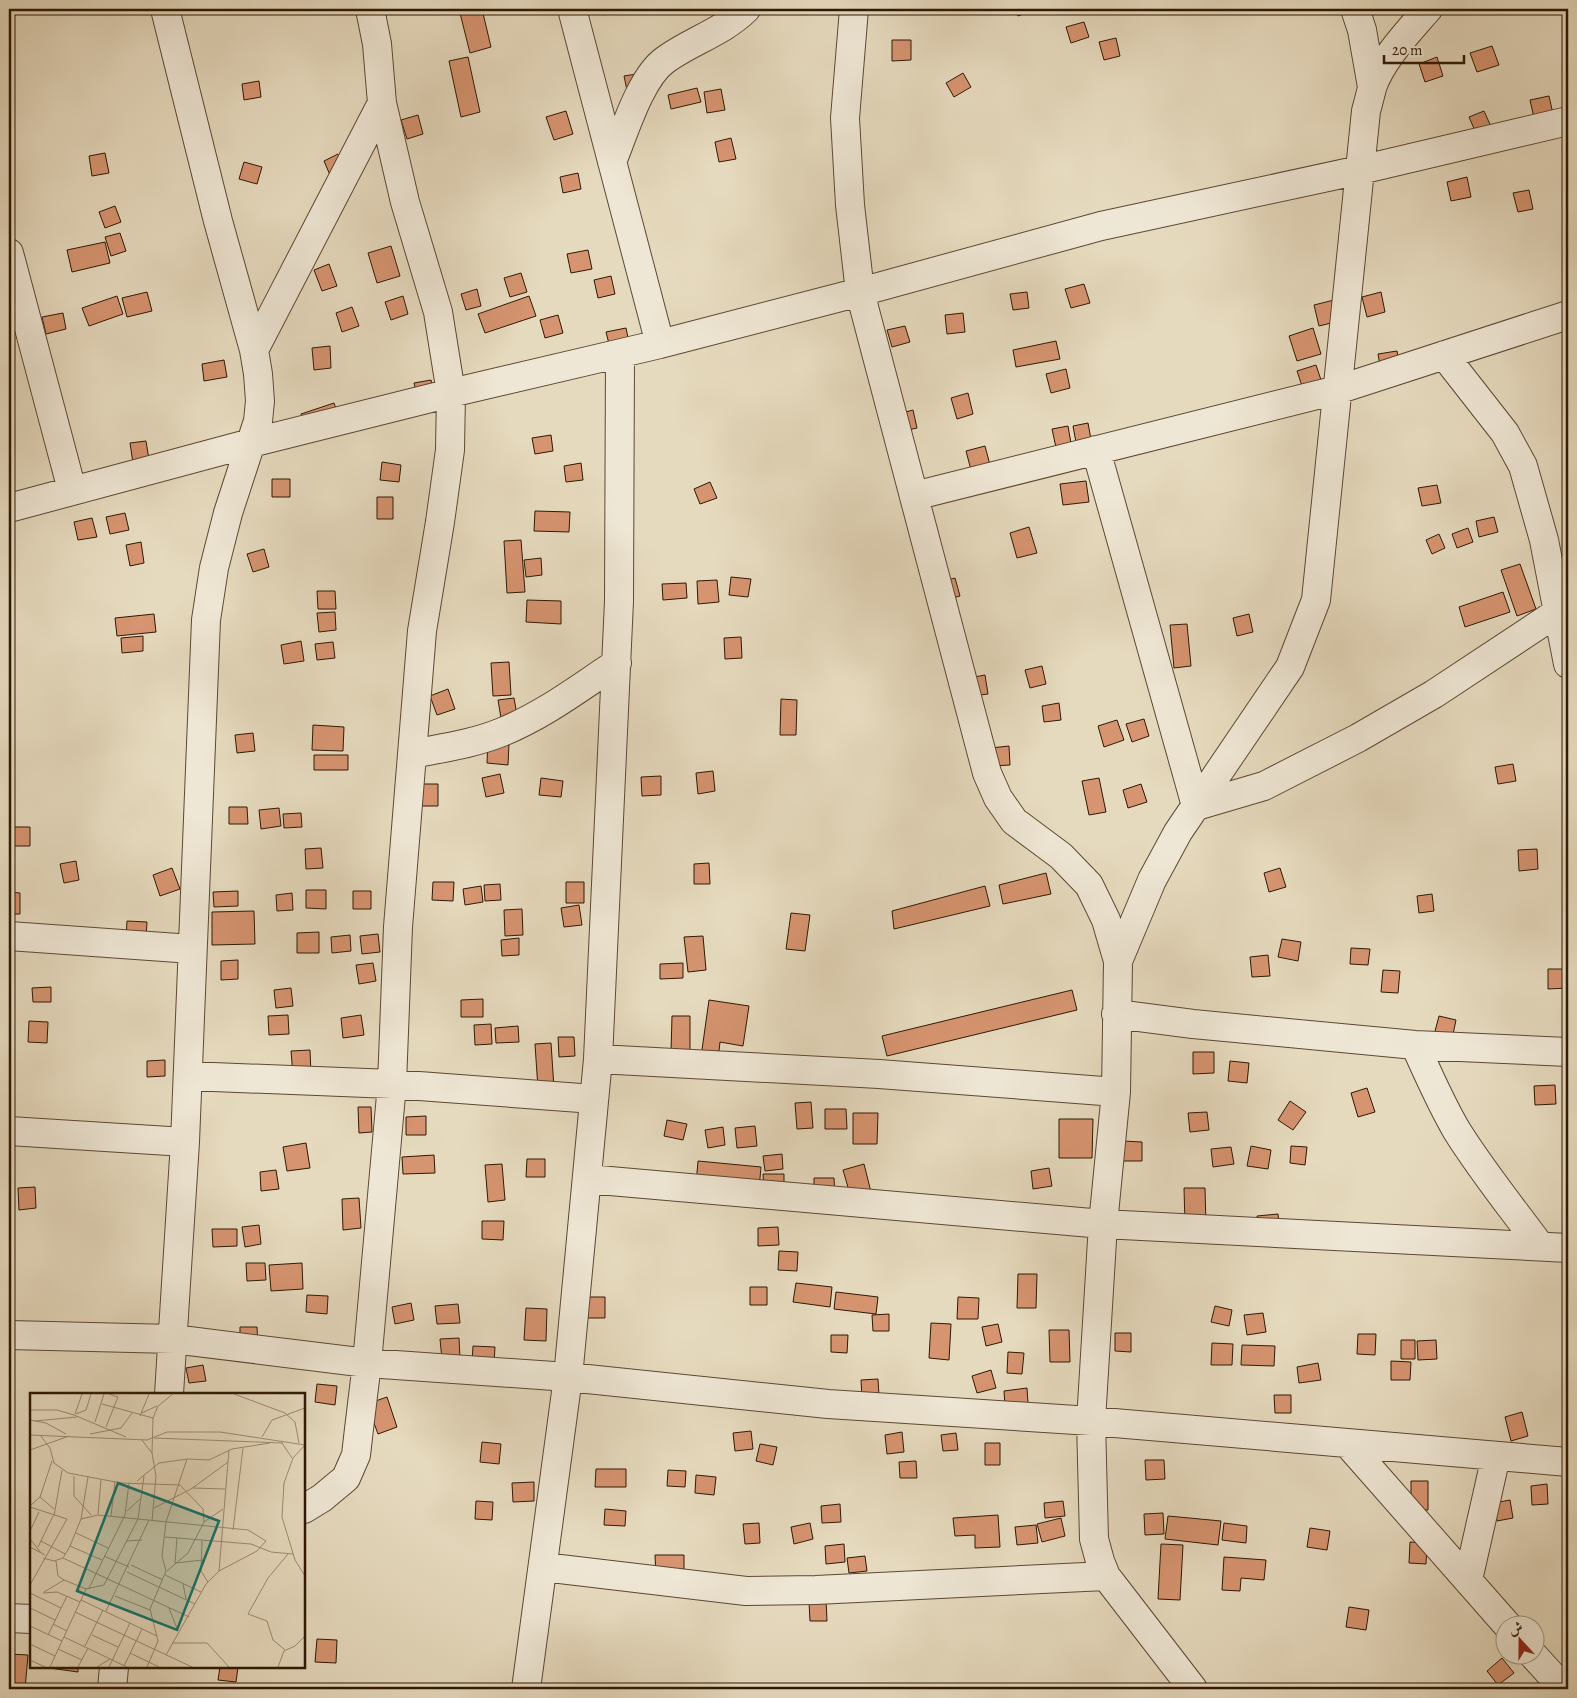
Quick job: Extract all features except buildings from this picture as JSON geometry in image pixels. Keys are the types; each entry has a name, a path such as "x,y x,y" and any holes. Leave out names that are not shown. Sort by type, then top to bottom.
{"street":[{"path":"165,9 218,221 254,350 260,401 258,421 228,513 214,568 206,620 185,1142 169,1393"},
{"path":"305,1508 322,1498 346,1478 356,1454 367,1363 392,1084 398,927 422,631 450,450 452,393 438,312 405,202 382,103 377,44 370,9"},
{"path":"572,9 660,344"},
{"path":"612,162 648,79 664,61 729,23 746,9"},
{"path":"854,9 845,118 850,205 860,292 987,773 998,798 1014,821 1061,856 1089,885 1106,920 1118,960 1116,1092 1103,1224 1091,1421 1094,1539 1106,1576 1193,1689"},
{"path":"1355,9 1362,30 1372,87"},
{"path":"1118,960 1152,880 1178,832 1290,667 1316,600 1366,111 1372,87 1384,64 1428,9"},
{"path":"254,350 382,103"},
{"path":"9,508 251,443 660,344 1101,226 1360,170 1568,121"},
{"path":"9,253 72,490"},
{"path":"914,496 1337,390 1568,315"},
{"path":"526,1689 568,1377 598,1059 619,600 620,354"},
{"path":"1444,355 1505,433 1523,466 1544,540 1568,664"},
{"path":"1096,450 1196,806"},
{"path":"1196,806 1264,786 1358,738 1434,694 1558,612"},
{"path":"412,754 474,741 502,732 548,710 616,663"},
{"path":"9,936 192,949"},
{"path":"1116,1014 1202,1025 1415,1045 1568,1052"},
{"path":"1415,1045 1456,1129 1472,1154 1540,1246"},
{"path":"598,1059 879,1074 1116,1092"},
{"path":"188,1076 392,1084 594,1100"},
{"path":"9,1131 185,1142"},
{"path":"587,1179 1103,1224 1568,1248"},
{"path":"9,1335 174,1339 367,1363 568,1377 828,1404 1091,1421 1568,1462"},
{"path":"1348,1444 1499,1616"},
{"path":"1468,1580 1496,1456"},
{"path":"543,1567 746,1590 825,1590 1106,1576"},
{"path":"9,1618 30,1618"},
{"path":"1543,1666 1564,1689"},
{"path":"112,1689 114,1668"}]}
